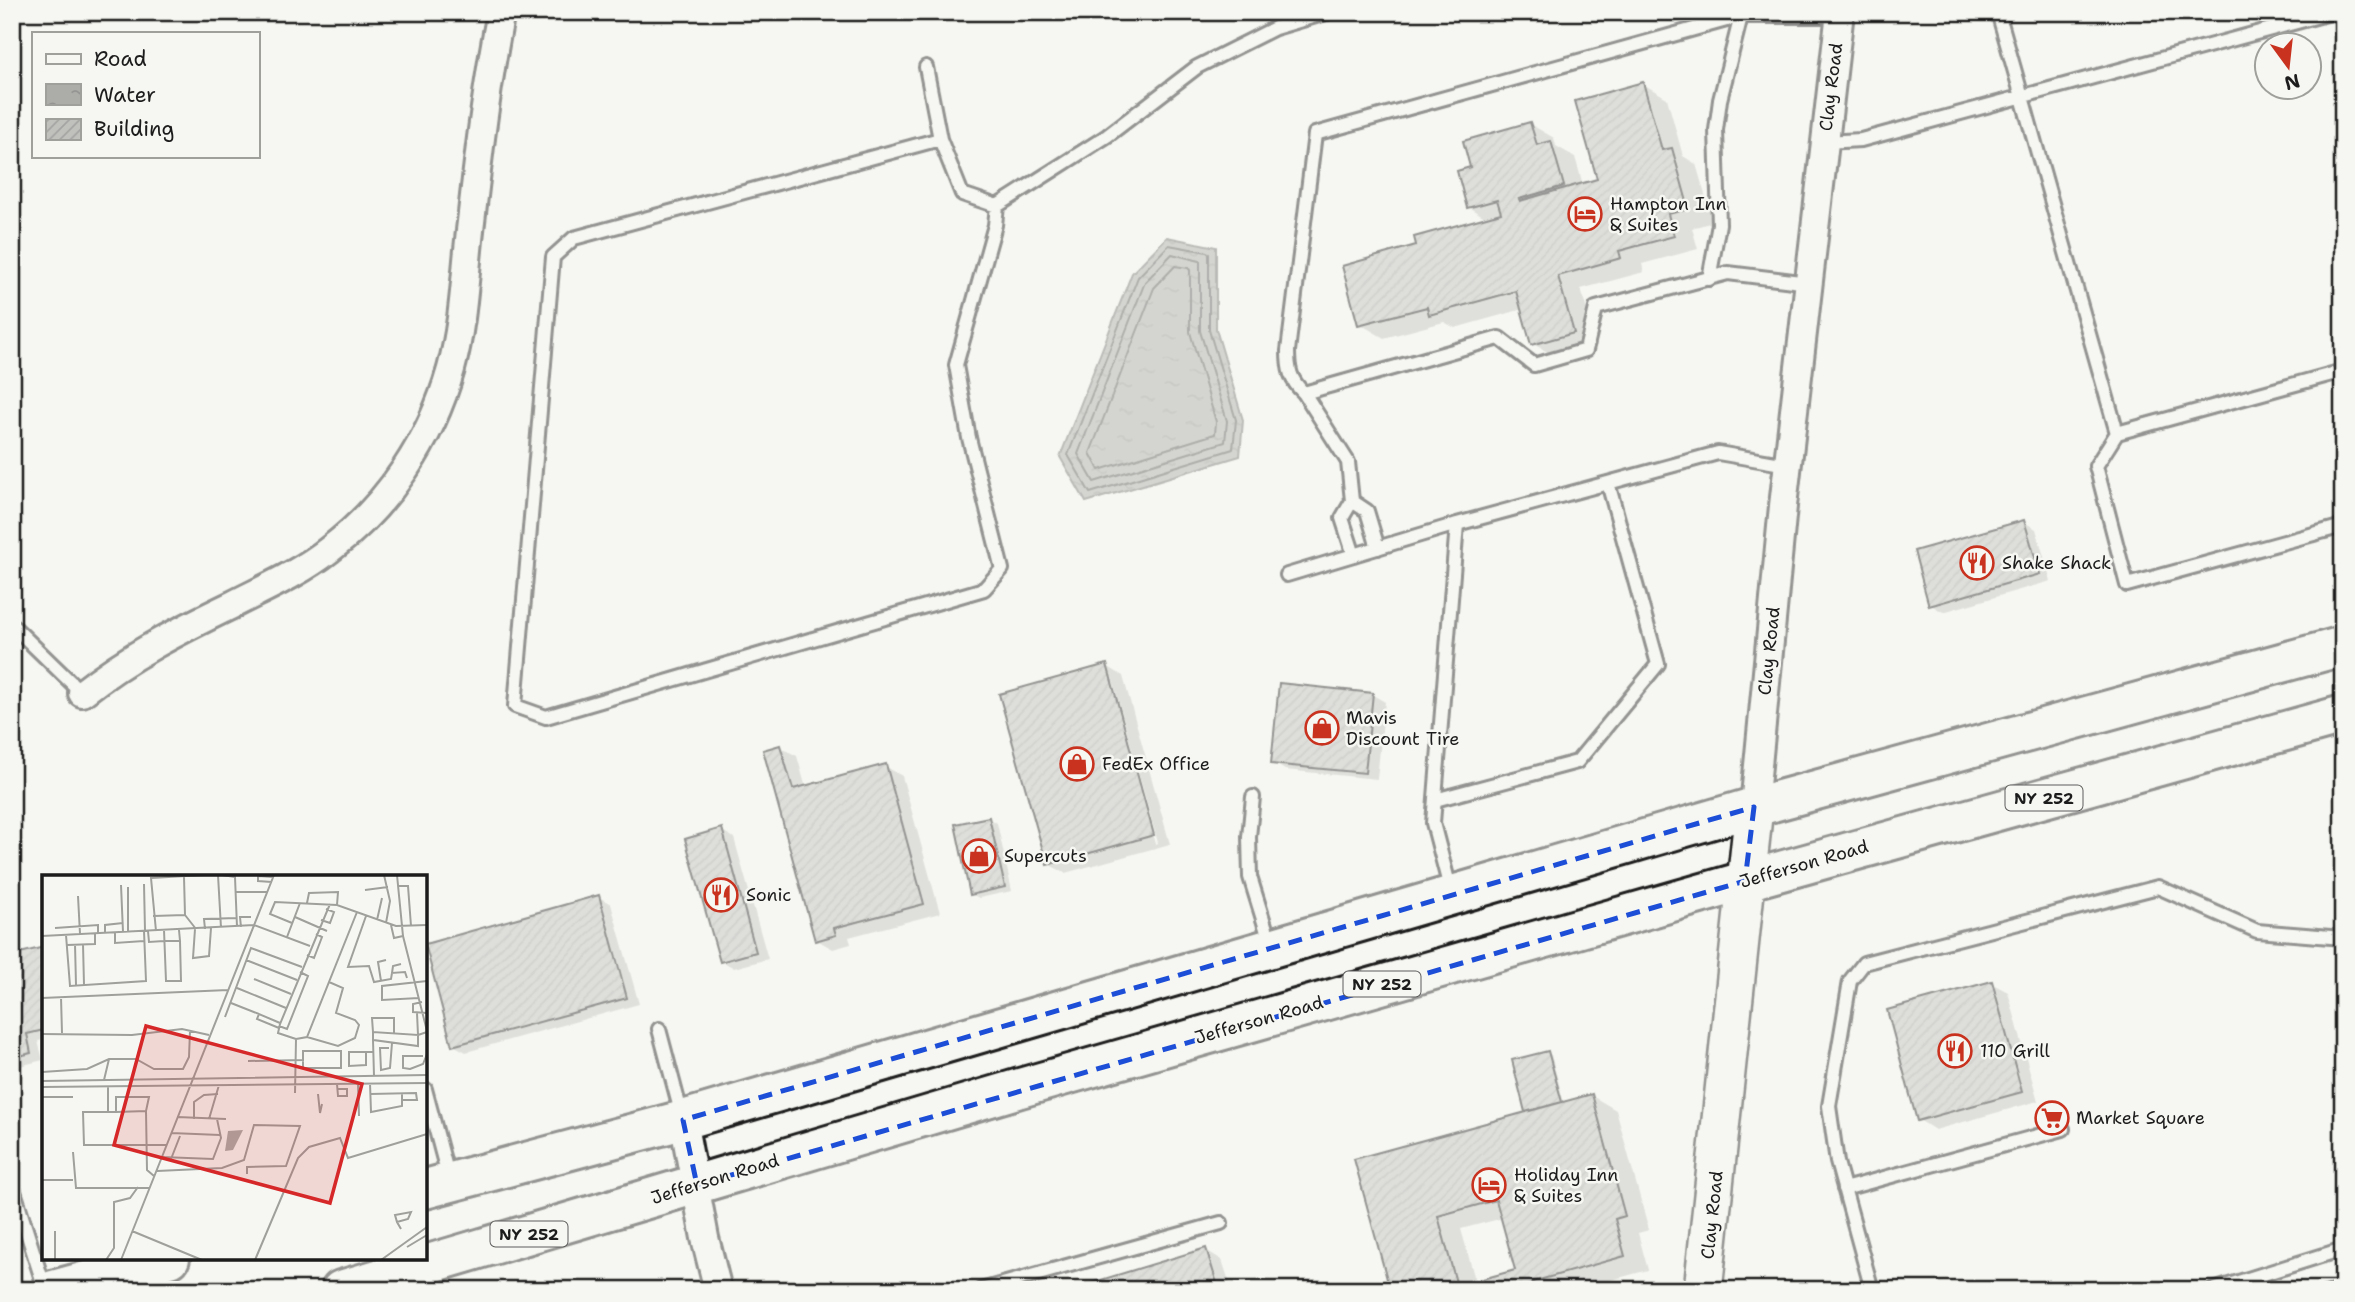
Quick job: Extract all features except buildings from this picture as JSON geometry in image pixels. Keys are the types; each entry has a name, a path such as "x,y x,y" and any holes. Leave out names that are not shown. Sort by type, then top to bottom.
{"main road":[{"path":"438,1186 683,1120 1754,807 2343,646"},
{"name":"Jefferson Road","path":"341,1290 1020,1088 1745,881 2343,715"},
{"path":"53,1290 163,1260"}],"street":[{"path":"82,693 116,666 160,640 281,580 328,551 370,515 404,472 432,423 452,368 460,323 481,135 501,12"},
{"name":"Clay Road","path":"1703,1290 1788,465 1839,14"},
{"path":"683,1120 705,1238 718,1290"}],"lane":[{"path":"997,206 1107,136 1196,67 1275,28 1329,12"},
{"path":"1998,12 2117,433"},
{"path":"1825,142 1861,140 2334,12"},
{"path":"1354,555 1342,518 1352,501 1348,462 1288,371 1288,351 1315,134 1741,16 1839,14"},
{"path":"1709,279 1719,224 1716,130 1720,100 1741,16"},
{"path":"926,68 940,139 962,194 997,206"},
{"path":"940,139 574,238 553,257 515,706 546,717 984,590 1002,569 969,438 956,365 995,225 997,206"},
{"path":"1304,393 1499,338 1534,365 1586,350 1596,308 1728,273 1809,283"},
{"path":"2343,371 2117,433 2096,466 2127,585 2343,526"},
{"path":"1287,575 1457,524 1718,453 1788,465"},
{"path":"1435,800 1577,762 1658,664 1608,483"},
{"path":"1352,501 1367,511 1378,548"},
{"path":"1452,896 1433,823 1457,524"},
{"path":"12,625 82,693"},
{"path":"1253,797 1249,837 1250,877 1272,948"},
{"path":"1871,1290 1837,1162 1829,1106 1850,981 1864,963 2158,887 2257,932 2343,938"},
{"path":"659,1029 683,1120"},
{"path":"427,1104 438,1186"},
{"path":"1844,1189 2063,1129"},
{"path":"12,1185 45,1290"},
{"path":"981,1290 1221,1223"},
{"path":"2213,1290 2343,1249"}],"highlighted area":[{"path":"1754,807 1745,881 697,1185 683,1120"}],"water":[{"path":"1167,237 1216,247 1216,329 1243,420 1240,456 1086,502 1060,457 1132,273"}],"place":[{"name":"Hampton Inn & Suites","path":"1585,214"},
{"name":"Shake Shack","path":"1977,563"},
{"name":"Mavis Discount Tire","path":"1322,728"},
{"name":"FedEx Office","path":"1077,764"},
{"name":"Supercuts","path":"979,856"},
{"name":"Sonic","path":"721,895"},
{"name":"110 Grill","path":"1955,1051"},
{"name":"Market Square","path":"2052,1118"},
{"name":"Holiday Inn & Suites","path":"1489,1185"}]}
